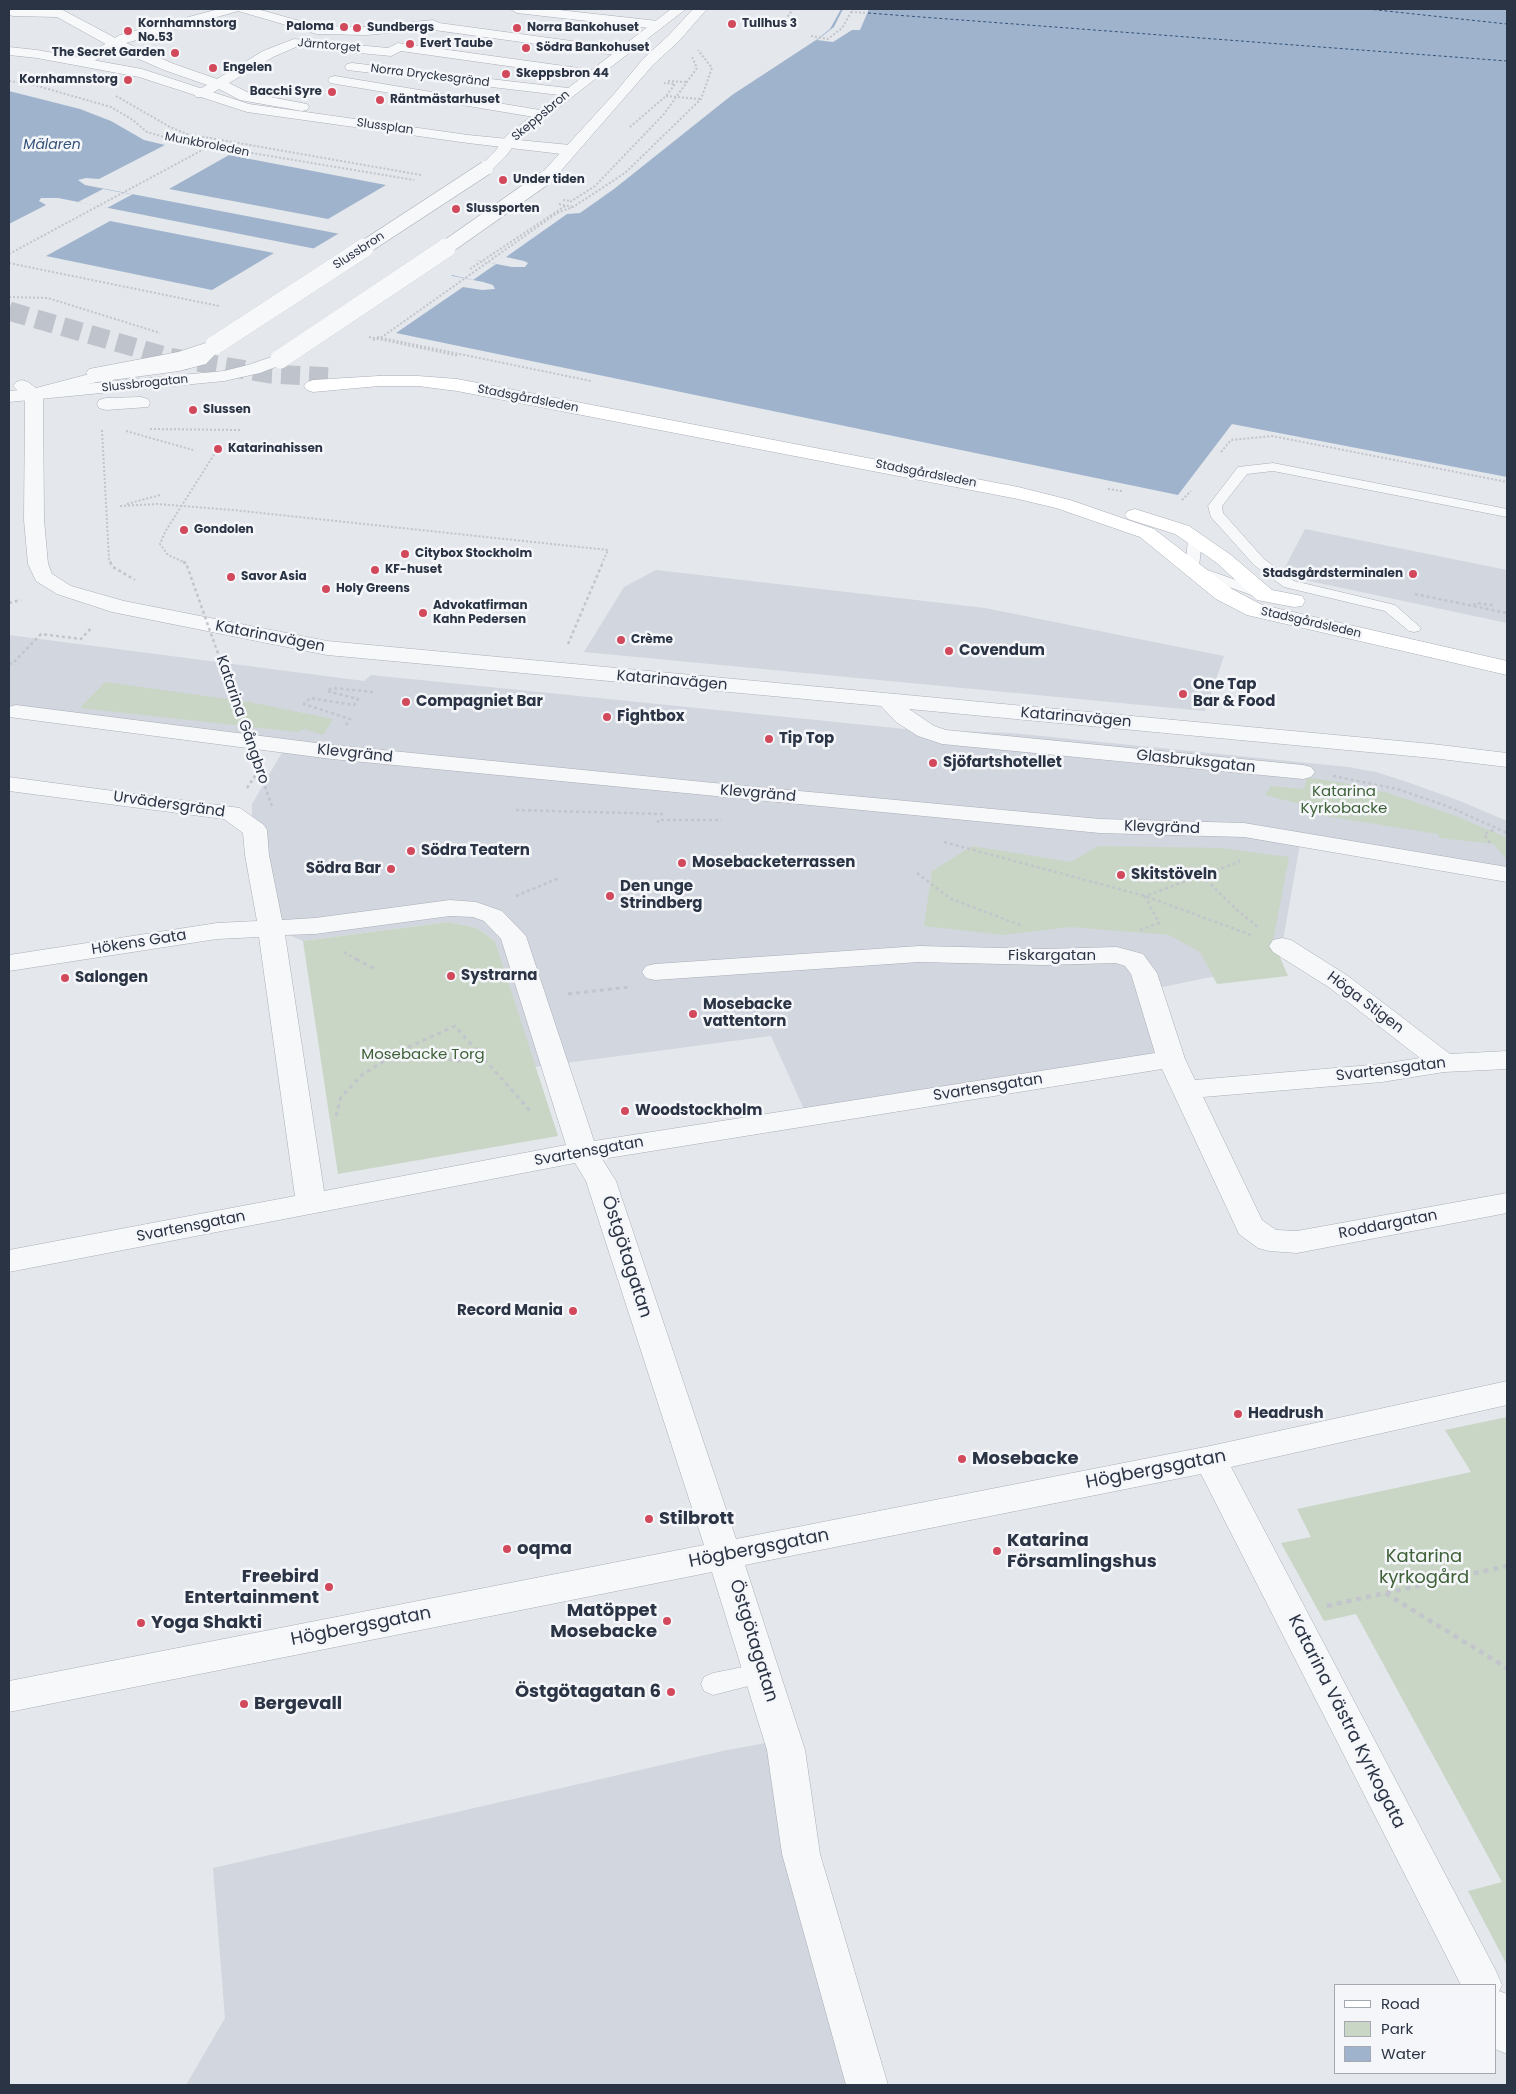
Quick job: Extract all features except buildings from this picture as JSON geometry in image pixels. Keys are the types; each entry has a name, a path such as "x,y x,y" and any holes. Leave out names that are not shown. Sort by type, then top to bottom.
{"main road":[{"name":"Stadsgårdsleden","path":"333,377 389,372 422,372 465,379 684,424 1049,492 1122,511 1182,530 1224,559 1265,595 1507,648"},
{"name":"Stadsgårdsleden","path":"313,386 389,381 418,381 457,385 1018,493 1063,504 1147,533 1224,594 1255,610 1507,668"}],"street":[{"path":"82,62 125,38 233,9"},
{"path":"243,9 317,30 367,31 434,25 623,52"},
{"path":"517,9 658,25"},
{"name":"Skeppsbron","path":"504,148 540,114 679,9"},
{"path":"566,156 648,62 674,38 700,9"},
{"path":"14,11 55,11 116,44 131,48 168,67 219,84"},
{"name":"Järntorget","path":"317,30 290,42 294,44 391,52 400,48 448,14"},
{"path":"9,51 142,73 201,94 219,84 233,73 268,54 294,44"},
{"path":"400,48 592,74"},
{"path":"297,110 373,50"},
{"name":"Slussplan","path":"9,60 78,67 127,76 240,111 463,145 566,156"},
{"name":"Norra Dryckesgränd","path":"352,67 568,92"},
{"path":"335,80 540,114"},
{"name":"Slussplan","path":"219,84 245,97 297,110 468,139 504,148"},
{"name":"Slussplan","path":"201,94 247,108 297,110"},
{"name":"Slussbron","path":"18,391 62,385 97,377 178,366 200,360 210,353 215,345 486,168 504,148"},
{"name":"Slussbrogatan","path":"18,391 224,376 254,369 280,359 455,242 545,178 566,156"},
{"name":"Katarinavägen","path":"18,391 35,423 34,520 38,564 43,577 73,594 142,612 326,648 1432,751 1507,760"},
{"path":"104,403 141,403"},
{"name":"Glasbruksgatan","path":"886,700 904,717 926,731 942,737 1303,772"},
{"name":"Klevgränd","path":"13,711 332,752 1100,826 1244,830 1507,875"},
{"name":"Urvädersgränd","path":"9,784 232,813 255,830 257,855 271,929"},
{"path":"311,1205 271,929 315,926 450,908 476,910 493,916 513,936 583,1152"},
{"name":"Hökens Gata","path":"9,963 217,930 271,929"},
{"name":"Höga Stigen","path":"1282,946 1339,982 1444,1063"},
{"name":"Fiskargatan","path":"655,972 919,954 1118,955 1134,960 1144,972 1171,1059 1250,1228 1269,1240"},
{"name":"Svartensgatan","path":"9,1261 583,1152 1171,1059"},
{"name":"Svartensgatan","path":"1186,1090 1382,1073 1444,1063 1507,1060"},
{"name":"Östgötagatan","path":"583,1152 601,1181 764,1672 786,1750 801,1854 867,2085"},
{"name":"Roddargatan","path":"1269,1240 1297,1242 1507,1203"},
{"name":"Högbergsgatan","path":"9,1697 1210,1459 1507,1393"},
{"name":"Katarina Västra Kyrkogata","path":"1210,1459 1481,1984"},
{"path":"1496,2011 1507,2034"}],"lane":[{"path":"1414,628 1390,608 1289,584 1260,562 1216,514 1215,506 1243,470 1273,467 1507,513"},
{"path":"1195,539 1192,569 1265,595"},
{"path":"713,1684 764,1672"}],"path":[{"path":"792,27 784,22 793,9"},
{"path":"811,36 828,39 842,28 852,10 868,12"},
{"path":"373,340 382,337 557,213 573,207 625,173 700,99 712,68 695,45"},
{"name":"Munkbroleden","path":"9,81 34,85 112,107 133,120 147,132 210,146 414,180"},
{"path":"482,261 595,186 678,97 687,82"},
{"path":"624,132 666,96 675,84 658,83"},
{"path":"666,96 700,99"},
{"path":"121,98 170,127 187,134 422,176"},
{"path":"9,254 219,141"},
{"path":"561,200 570,202"},
{"path":"9,263 222,306"},
{"path":"9,297 48,298 138,326"},
{"path":"102,426 109,559 113,567 141,583"},
{"path":"136,429 126,430 193,450"},
{"path":"145,429 240,430"},
{"name":"Katarina Gångbro","path":"215,453 165,532 160,544 168,555 186,563 273,809"},
{"path":"160,495 120,506 158,504 233,510 608,550 566,647"},
{"path":"195,597 204,599"},
{"path":"9,603 21,600"},
{"path":"1474,606 1475,602 1492,605"},
{"path":"9,663 12,664 41,634 81,639 96,623"},
{"path":"332,752 350,719 304,704 310,698 354,705 358,699 327,692 332,688 373,692"},
{"path":"243,795 261,766"},
{"path":"1303,772 1344,777 1397,789 1447,806 1507,833"},
{"path":"516,810 528,811"},
{"path":"658,823 658,820 722,820 722,816"},
{"path":"1486,837 1484,834 1496,828"},
{"path":"950,843 1145,896 1282,946"},
{"path":"1145,896 1239,862 1240,854"},
{"path":"917,873 951,899 1040,932 1043,956"},
{"path":"1202,876 1237,910 1282,946"},
{"path":"530,892 559,878"},
{"path":"1132,933 1159,923 1145,896"},
{"path":"569,994 626,989"},
{"path":"334,1124 341,1097 363,1074 402,1050 455,1026 534,1115"},
{"path":"402,1050 419,1055 459,1061 484,1057"},
{"path":"1290,1613 1507,1566"},
{"path":"1385,1593 1507,1668"}],"shaded area":[{"path":"1305,529 1507,570 1507,623 1281,575"},
{"path":"656,570 985,608 1224,656 1205,711 584,652 624,587"},
{"path":"9,635 364,681 371,675 905,729 1012,733 1348,767 1376,772 1407,782 1460,801 1507,821 1507,878 1300,844 1279,963 1148,990 1169,1058 807,1116 771,1036 535,1067 495,941 477,928 448,922 303,941 265,925 252,833 252,804 284,749 49,717 9,715"},
{"path":"777,1741 797,1850 864,2085 186,2085 225,2018 213,1868 727,1750"}],"green space":[{"path":"105,682 249,702 333,719 323,735 305,729 297,732 80,708"},
{"name":"Katarina Kyrkobacke","path":"1307,777 1388,793 1456,816 1507,838 1507,860 1494,844 1440,838 1438,834 1312,814 1311,807 1265,795 1271,786 1304,789"},
{"path":"972,846 1071,862 1098,846 1221,848 1289,857 1273,941 1288,976 1217,984 1200,952 1169,935 1070,927 1003,935 924,926 932,871"},
{"name":"Mosebacke Torg","path":"448,922 477,928 495,941 558,1136 338,1174 303,941"},
{"name":"Katarina kyrkogård","path":"1507,1417 1507,1965 1468,1891 1502,1882 1356,1614 1324,1621 1281,1543 1311,1537 1297,1509 1471,1472 1445,1430"}],"water":[{"name":"Mälaren","path":"841,9 1507,9 1507,477 1232,424 1178,495 396,333 463,287 482,290 495,289 493,285 483,282 58,198 41,198 39,201 46,205 9,224 9,91 80,109 111,121 144,140 165,145 99,179 86,178 78,180 85,185 512,267 525,267 528,263 506,257 567,214 580,213 614,189 732,95 816,40 830,29"},
{"path":"229,155 386,185 328,219 169,189"},
{"path":"110,221 274,253 212,290 46,256"}],"pier":[{"path":"843,9 869,9 860,30 852,30 833,42 817,40 834,27"},
{"path":"103,189 133,194 107,208 78,202"},
{"path":"341,232 477,258 475,260 496,264 473,280 311,250"}],"ferry route":[{"path":"1368,9 1507,24"},
{"path":"868,13 1507,61"}],"tunnel":[{"path":"9,311 168,357 270,374 333,377"}],"place":[{"name":"Tullhus 3","path":"732,24"},
{"name":"Paloma","path":"344,27"},
{"name":"Sundbergs","path":"357,28"},
{"name":"Norra Bankohuset","path":"517,28"},
{"name":"Kornhamnstorg No.53","path":"128,31"},
{"name":"Evert Taube","path":"410,44"},
{"name":"Södra Bankohuset","path":"526,48"},
{"name":"The Secret Garden","path":"175,53"},
{"name":"Engelen","path":"213,68"},
{"name":"Skeppsbron 44","path":"506,74"},
{"name":"Kornhamnstorg","path":"128,80"},
{"name":"Bacchi Syre","path":"332,92"},
{"name":"Räntmästarhuset","path":"380,100"},
{"name":"Under tiden","path":"503,180"},
{"name":"Slussporten","path":"456,209"},
{"name":"Slussen","path":"193,410"},
{"name":"Katarinahissen","path":"218,449"},
{"name":"Gondolen","path":"184,530"},
{"name":"Citybox Stockholm","path":"405,554"},
{"name":"KF-huset","path":"375,570"},
{"name":"Stadsgårdsterminalen","path":"1413,574"},
{"name":"Savor Asia","path":"231,577"},
{"name":"Holy Greens","path":"326,589"},
{"name":"Advokatfirman Kahn Pedersen","path":"423,613"},
{"name":"Crème","path":"621,640"},
{"name":"Covendum","path":"949,651"},
{"name":"One Tap Bar & Food","path":"1183,694"},
{"name":"Compagniet Bar","path":"406,702"},
{"name":"Fightbox","path":"607,717"},
{"name":"Tip Top","path":"769,739"},
{"name":"Sjöfartshotellet","path":"933,763"},
{"name":"Södra Teatern","path":"411,851"},
{"name":"Mosebacketerrassen","path":"682,863"},
{"name":"Södra Bar","path":"391,869"},
{"name":"Skitstöveln","path":"1121,875"},
{"name":"Den unge Strindberg","path":"610,896"},
{"name":"Systrarna","path":"451,976"},
{"name":"Salongen","path":"65,978"},
{"name":"Mosebacke vattentorn","path":"693,1014"},
{"name":"Woodstockholm","path":"625,1111"},
{"name":"Record Mania","path":"573,1311"},
{"name":"Headrush","path":"1238,1414"},
{"name":"Mosebacke","path":"962,1459"},
{"name":"Stilbrott","path":"649,1519"},
{"name":"oqma","path":"507,1549"},
{"name":"Katarina Församlingshus","path":"997,1551"},
{"name":"Freebird Entertainment","path":"329,1587"},
{"name":"Matöppet Mosebacke","path":"667,1621"},
{"name":"Yoga Shakti","path":"141,1623"},
{"name":"Östgötagatan 6","path":"671,1692"},
{"name":"Bergevall","path":"244,1704"}]}
